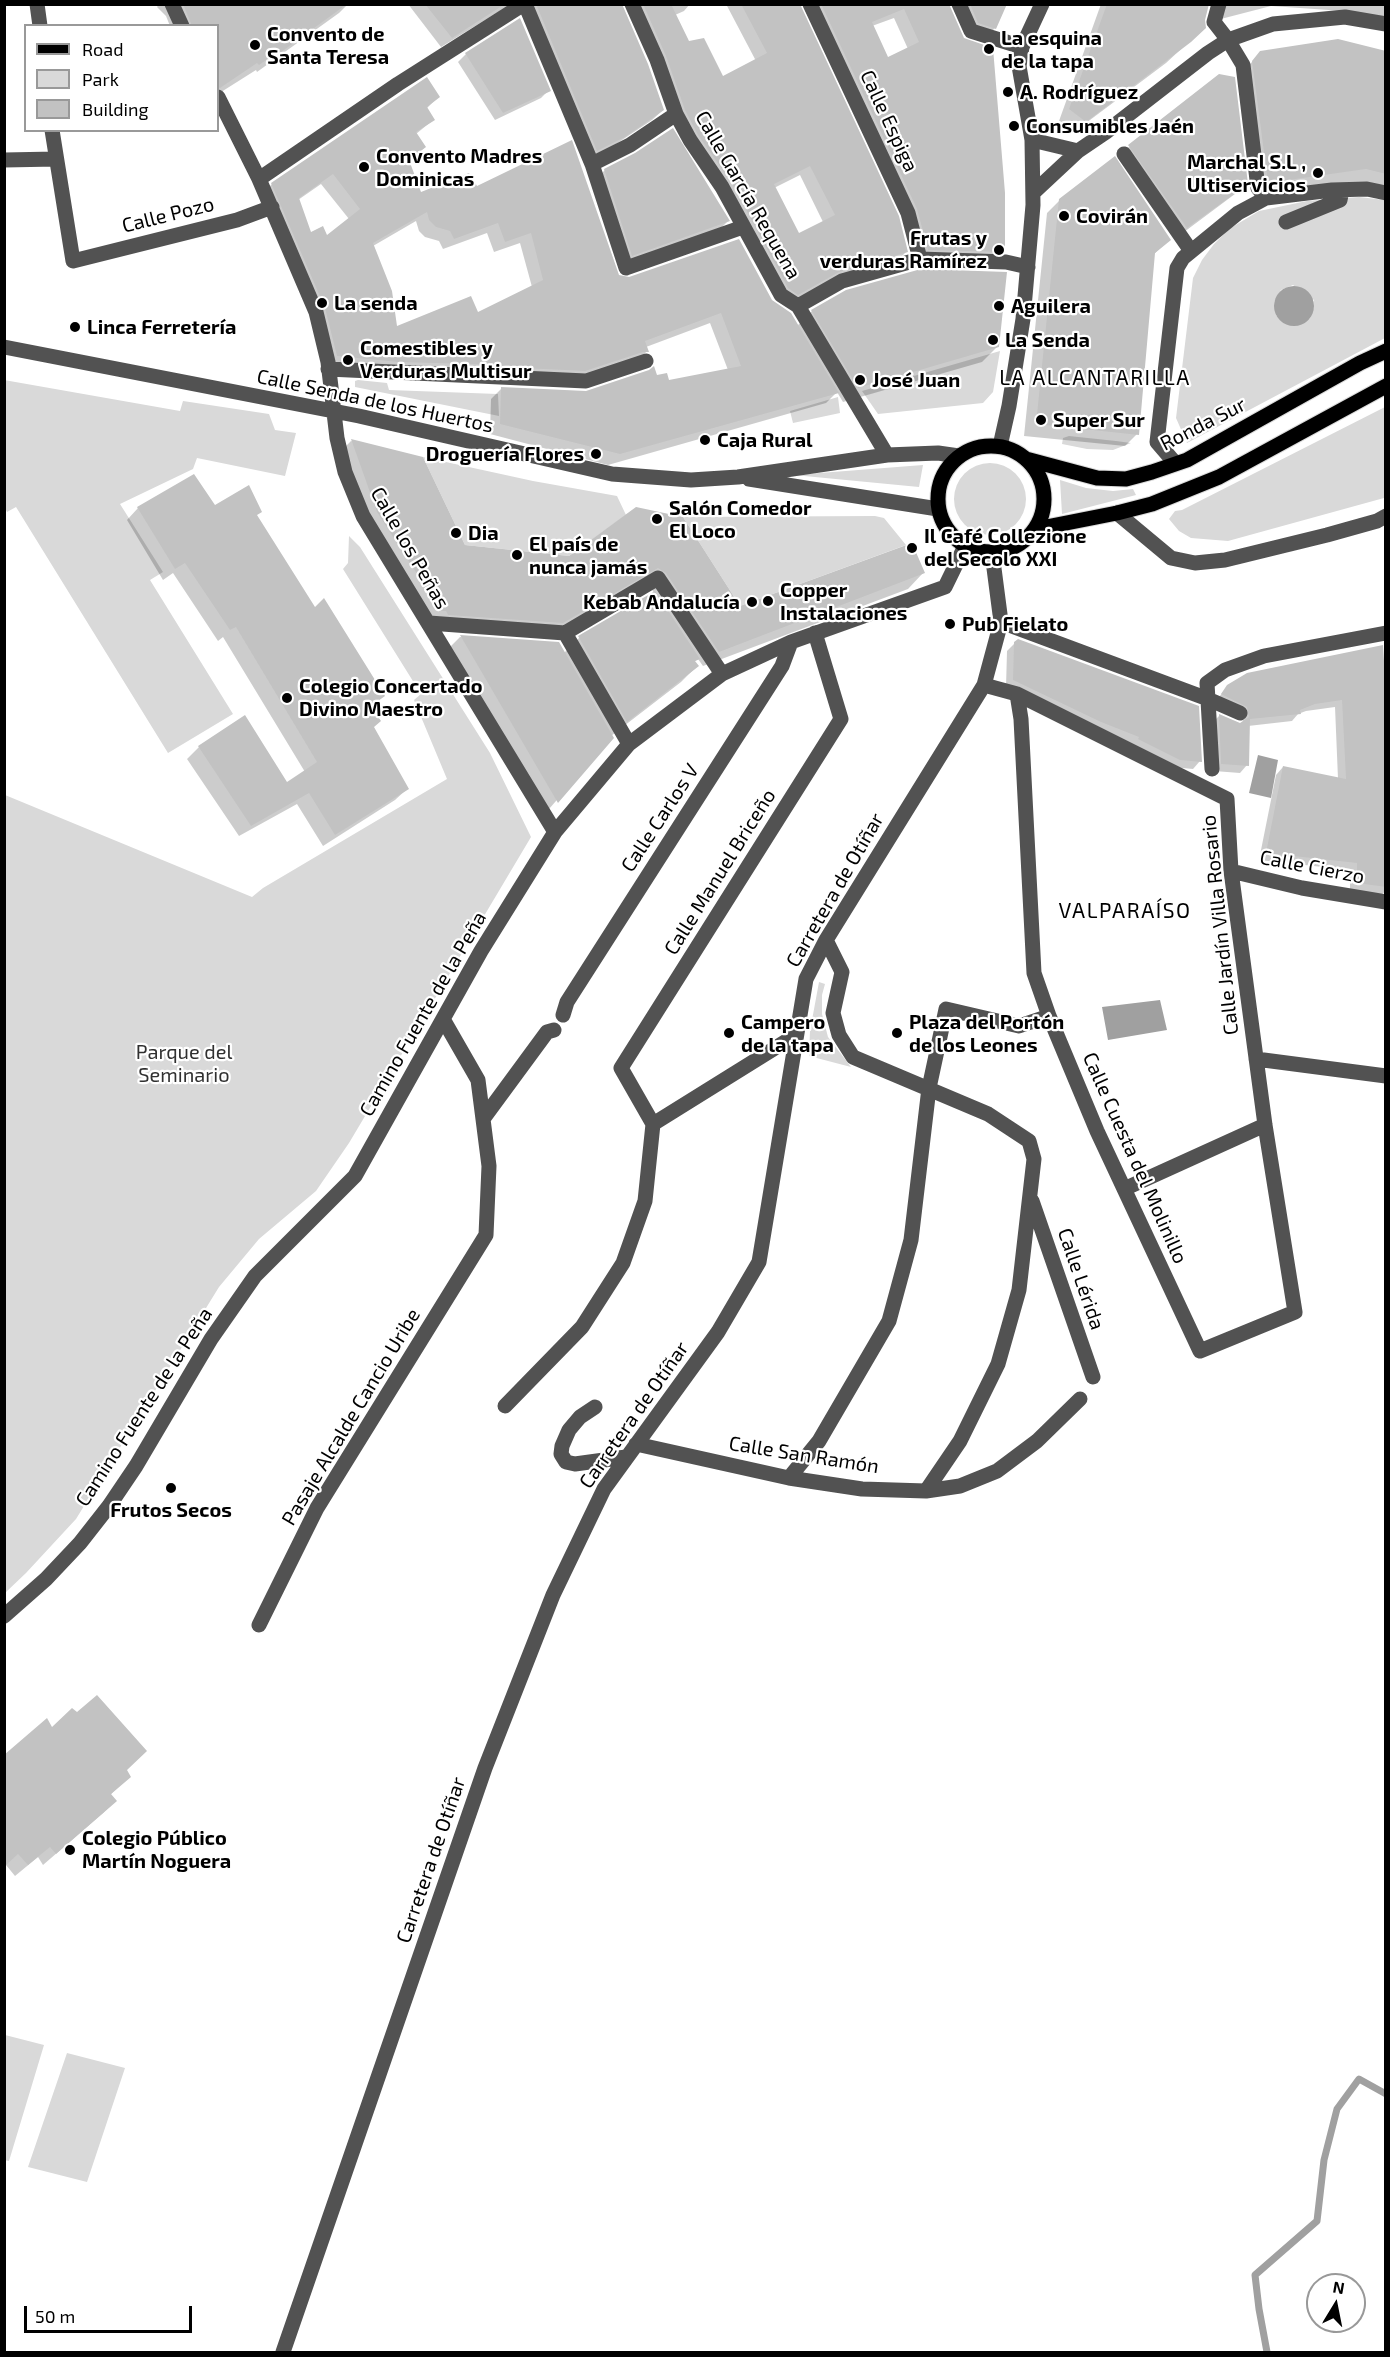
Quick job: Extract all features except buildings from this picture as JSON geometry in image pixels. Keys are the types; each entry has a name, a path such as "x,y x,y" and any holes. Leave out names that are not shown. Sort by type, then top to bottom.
{"main road":[{"name":"Ronda Sur","path":"1026,459 1097,477 1126,479 1187,460 1360,363 1386,351"},
{"path":"1036,529 1152,504 1220,477 1386,387"},
{"path":"1000,446 1014,451 1035,469 1044,492 1043,511 1036,529 1017,546 992,553 965,546 947,531 938,509 937,496 939,485 951,464 959,456 972,449 1000,446"}],"street":[{"path":"38,4 40,24"},
{"path":"172,4 181,24"},
{"path":"260,179 399,84 524,4 592,164 626,268 743,226"},
{"name":"Calle García Requena","path":"632,4 657,60 676,114 690,140 722,187 781,295 798,306 887,455"},
{"path":"959,4 971,31 1022,47"},
{"path":"1000,446 1010,406 1018,351 1034,193 1032,140 1019,66 1022,47 1042,4"},
{"path":"1219,4 1214,22 1243,65 1258,188 1266,198"},
{"name":"Calle Espiga","path":"811,5 908,213 920,259"},
{"path":"1034,193 1078,152 1228,40 1273,24 1345,17 1386,24"},
{"name":"Calle los Peñas","path":"219,99 260,179 316,312 328,369 337,438 345,472 363,516 555,832"},
{"path":"592,164 630,145 676,114"},
{"path":"4,160 56,159 52,132"},
{"path":"1032,140 1078,152"},
{"path":"1124,154 1191,251"},
{"name":"Calle Pozo","path":"56,159 73,261 237,220 272,207"},
{"path":"1175,463 1157,442 1176,268 1183,258 1238,213 1266,198 1342,190 1367,189 1386,193"},
{"path":"1286,222 1340,200 1342,190"},
{"path":"798,306 842,281 920,259 1006,262 1028,267"},
{"name":"Calle Senda de los Huertos","path":"4,347 334,411 612,474 692,480 738,477 887,455 938,453 959,456"},
{"path":"328,369 586,381 646,361"},
{"name":"Calle Senda de los Huertos","path":"738,477 938,509"},
{"path":"1117,513 1171,558 1195,563 1226,560 1337,532 1377,521 1386,516"},
{"name":"Camino Fuente de la Peña","path":"4,1616 46,1579 80,1543 109,1506 136,1466 211,1339 255,1276 355,1176 481,951 555,832 629,744 722,674 791,642 945,587 965,546"},
{"name":"Carretera de Otíñar","path":"283,2352 485,1768 553,1595 604,1489 718,1332 759,1262 806,979 826,940 984,685 1001,622 992,553"},
{"path":"429,623 565,633 658,578 722,674"},
{"path":"1001,622 1240,713"},
{"path":"565,633 629,744"},
{"name":"Calle Manuel Briceño","path":"653,1124 621,1068 841,719 815,633"},
{"path":"1212,769 1207,683 1226,670 1264,656 1386,633"},
{"name":"Calle Carlos V","path":"563,1015 567,1002 782,666 791,642"},
{"name":"Calle Jardín Villa Rosario","path":"984,685 1017,694 1227,799 1231,871 1265,1125 1295,1312 1200,1351"},
{"name":"Calle Cuesta del Molinillo","path":"1017,694 1021,719 1034,973 1049,1016 1124,1189 1200,1351"},
{"name":"Calle Cierzo","path":"1231,871 1302,888 1386,902"},
{"path":"826,940 842,972 833,1012 839,1035 853,1057 988,1114 1029,1141 1034,1159 1019,1290 998,1364 960,1441 926,1491"},
{"path":"789,1478 819,1441 889,1321 911,1240 929,1088 946,1009 1019,1026 1049,1016"},
{"path":"443,1020 478,1080 483,1119"},
{"path":"483,1119 547,1032 554,1030"},
{"path":"505,1406 582,1327 623,1263 645,1201 653,1124 796,1035"},
{"path":"1256,1059 1386,1076"},
{"name":"Pasaje Alcalde Cancio Uribe","path":"259,1625 317,1508 486,1235 489,1166 483,1119"},
{"path":"1124,1189 1265,1125"},
{"name":"Calle Lérida","path":"1030,1196 1093,1377"},
{"name":"Calle San Ramón","path":"636,1444 789,1478 862,1489 926,1491 960,1486 998,1472 1037,1441 1080,1399"},
{"path":"595,1407 580,1417 569,1430 561,1454 566,1462 575,1464 626,1457"}],"green space":[{"path":"1359,197 1385,200 1385,338 1187,443 1176,418 1193,278 1202,260 1229,229 1259,211 1307,201","holes":["1293,285 1314,300 1310,318 1299,325 1286,324 1276,315 1274,302 1281,290"]},
{"path":"1000,351 993,392 983,403 878,414 862,391"},
{"path":"4,380 180,411 183,401 269,414 275,430 296,433 285,476 197,458 193,469 120,504 163,572 150,580 233,714 168,753 16,507 7,512 5,508"},
{"path":"355,381 387,383 389,390 498,394 499,416 355,387"},
{"path":"838,397 840,413 793,423 790,411"},
{"path":"1385,407 1384,498 1228,541 1191,538 1179,531 1169,519 1175,511 1182,510"},
{"path":"1069,436 1131,443 1113,450 1087,449 1062,444 1063,438"},
{"path":"423,457 533,481 617,496 626,515 569,556 465,545"},
{"path":"997,463 1016,473 1024,485 1026,499 1024,513 1016,525 1004,533 983,535 964,525 956,513 954,492 964,473 976,465"},
{"path":"923,465 919,487 794,475"},
{"path":"1060,480 1086,488 1113,491 1133,489 1136,495 1062,514"},
{"path":"875,516 884,518 906,545 740,606 683,517"},
{"name":"Parque del Seminario","path":"349,536 360,547 490,753 531,837 349,1143 316,1191 259,1239 219,1287 76,1519 5,1593 5,795 252,897 263,888 447,779 414,700 421,694 343,569 348,563"},
{"path":"819,982 825,984 822,995 822,1014 828,1037 851,1067 809,1056 810,1031"},
{"path":"5,2035 44,2045 9,2161 4,2160"},
{"path":"67,2053 125,2068 87,2182 28,2167"}],"shaded area":[{"path":"1294,286 1302,287 1308,292 1313,298 1313,314 1308,320 1302,325 1294,326 1286,325 1280,320 1275,314 1274,306 1275,298 1280,292 1286,287"},
{"path":"1258,755 1278,760 1271,798 1249,793"},
{"path":"1160,1000 1167,1030 1108,1040 1102,1007"}],"waterway":[{"path":"1267,2352 1255,2275 1317,2221 1324,2160 1337,2109 1359,2079 1386,2094"}],"place":[{"name":"Convento de Santa Teresa","path":"255,45"},
{"name":"La esquina de la tapa","path":"989,49"},
{"name":"A. Rodríguez","path":"1008,92"},
{"name":"Consumibles Jaén","path":"1014,126"},
{"name":"Convento Madres Dominicas","path":"364,167"},
{"name":"Marchal S.L , Ultiservicios","path":"1318,173"},
{"name":"Covirán","path":"1064,216"},
{"name":"Frutas y verduras Ramírez","path":"999,250"},
{"name":"La senda","path":"322,303"},
{"name":"Aguilera","path":"999,306"},
{"name":"Linca Ferretería","path":"75,327"},
{"name":"La Senda","path":"993,340"},
{"name":"Comestibles y Verduras Multisur","path":"348,360"},
{"name":"José Juan","path":"860,380"},
{"name":"Super Sur","path":"1041,420"},
{"name":"Caja Rural","path":"705,440"},
{"name":"Droguería Flores","path":"596,454"},
{"name":"Salón Comedor El Loco","path":"657,519"},
{"name":"Dia","path":"456,533"},
{"name":"Il Café Collezione del Secolo XXI","path":"912,548"},
{"name":"El país de nunca jamás","path":"517,555"},
{"name":"Copper Instalaciones","path":"768,601"},
{"name":"Kebab Andalucía","path":"752,602"},
{"name":"Pub Fielato","path":"950,624"},
{"name":"Colegio Concertado Divino Maestro","path":"287,698"},
{"name":"Campero de la tapa","path":"729,1033"},
{"name":"Plaza del Portón de los Leones","path":"897,1033"},
{"name":"Frutos Secos","path":"171,1488"},
{"name":"Colegio Público Martín Noguera","path":"70,1850"}],"district":[{"name":"LA ALCANTARILLA","path":"1095,378"},
{"name":"VALPARAÍSO","path":"1125,911"}]}
